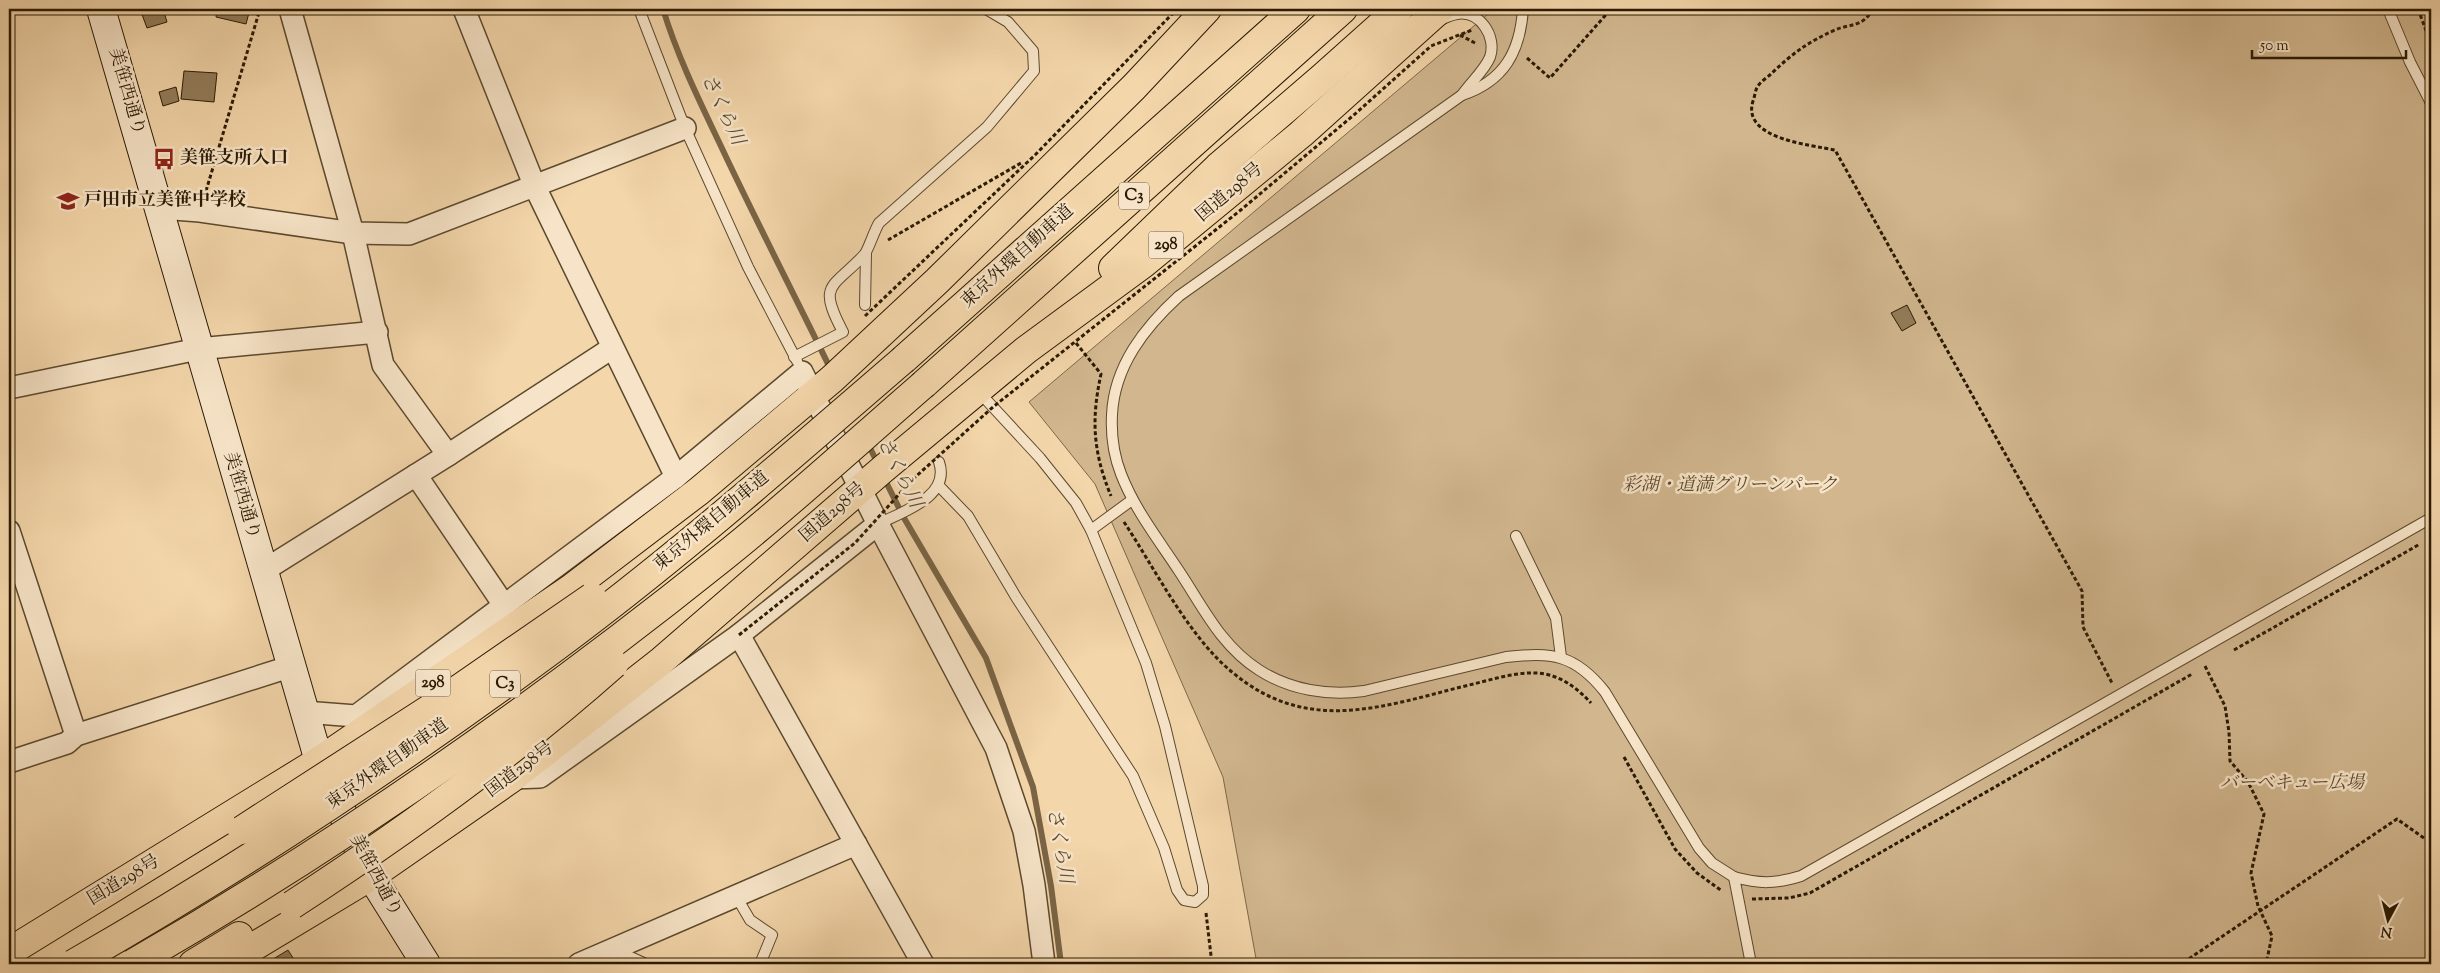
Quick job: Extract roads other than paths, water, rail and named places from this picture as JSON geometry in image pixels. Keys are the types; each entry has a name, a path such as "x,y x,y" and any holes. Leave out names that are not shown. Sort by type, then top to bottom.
{"highway":[{"name":"国道298号","path":"9,952 319,761 573,587 698,491 817,374 937,281 1134,87 1207,9"},
{"path":"1134,87 1226,9"},
{"name":"東京外環自動車道","path":"73,964 261,852 385,769 554,648 759,484 904,359 1296,9"},
{"name":"東京外環自動車道","path":"132,964 290,869 408,791 587,663 724,557 931,378 1344,9"},
{"path":"1026,350 1218,167 1399,9"},
{"name":"国道298号","path":"225,964 371,876 512,778 660,662 871,479 986,399 1026,350 1143,264 1209,211 1301,134 1440,9"},
{"path":"17,964 242,830 434,706 671,541 759,484"},
{"path":"193,964 292,905 350,867 411,825 523,741 660,623 724,557"}],"street":[{"name":"美笹西通り","path":"101,9 319,761 371,876 426,964"},
{"path":"290,9 353,233 377,332 382,365 448,455"},
{"path":"464,9 535,187 676,476"},
{"path":"160,208 200,211 353,233 409,234 685,128"},
{"path":"9,388 198,348 377,332"},
{"path":"263,571 448,455 612,348"},
{"path":"304,712 356,716 676,476 817,374 871,479 883,522 996,748 1024,831 1034,885 1044,964"},
{"path":"416,475 504,605"},
{"path":"512,778 540,777 743,632 883,522"},
{"path":"9,531 76,735"},
{"path":"743,632 856,844 923,964"},
{"path":"9,762 67,743 76,735 292,666"},
{"path":"579,964 856,844"}],"lane":[{"path":"639,9 685,128 748,267 817,374"},
{"path":"865,305 866,253 871,236 879,223 987,127 1034,71 1034,51 1008,22 986,9"},
{"path":"1462,95 1481,89 1507,63 1518,40 1523,9"},
{"path":"2388,9 2410,62 2431,103"},
{"path":"1413,33 1459,14 1472,16 1486,28 1492,49 1489,59 1462,95 1179,296 1157,316 1143,334 1125,364 1116,389 1112,414 1115,452 1120,472 1132,500 1226,643 1260,671 1294,686 1329,693 1347,693 1364,691 1506,657 1527,654 1560,657 1578,664 1600,684 1686,830 1712,863 1734,877 1755,882 1778,883 1801,876 2120,697 2431,518"},
{"path":"817,374 835,337 843,332 830,304 829,294 832,284 866,253"},
{"path":"939,486 968,516 1016,597 1134,776 1164,848 1178,890 1184,900 1194,902 1203,895 1162,717 1146,663 1091,530 1076,502 1040,458 986,399"},
{"path":"883,522 926,499 939,486 942,470 940,462"},
{"path":"1091,530 1132,500"},
{"path":"1516,536 1554,612 1559,631 1560,657"},
{"path":"1734,877 1751,964"},
{"path":"736,896 750,920 772,935 760,964"},
{"path":"613,949 646,964"}],"waterway":[{"name":"さくら川","path":"663,9 681,60 703,109 831,370"},
{"name":"さくら川","path":"867,442 878,464"},
{"name":"さくら川","path":"884,478 904,518 986,658 1033,787 1051,886 1061,964"}],"place":[{"name":"美笹支所入口","path":"164,159"},
{"name":"戸田市立美笹中学校","path":"68,201"}],"park label":[{"name":"彩湖・道満グリーンパーク","path":"1730,486"},
{"name":"バーベキュー広場","path":"2292,784"}]}
